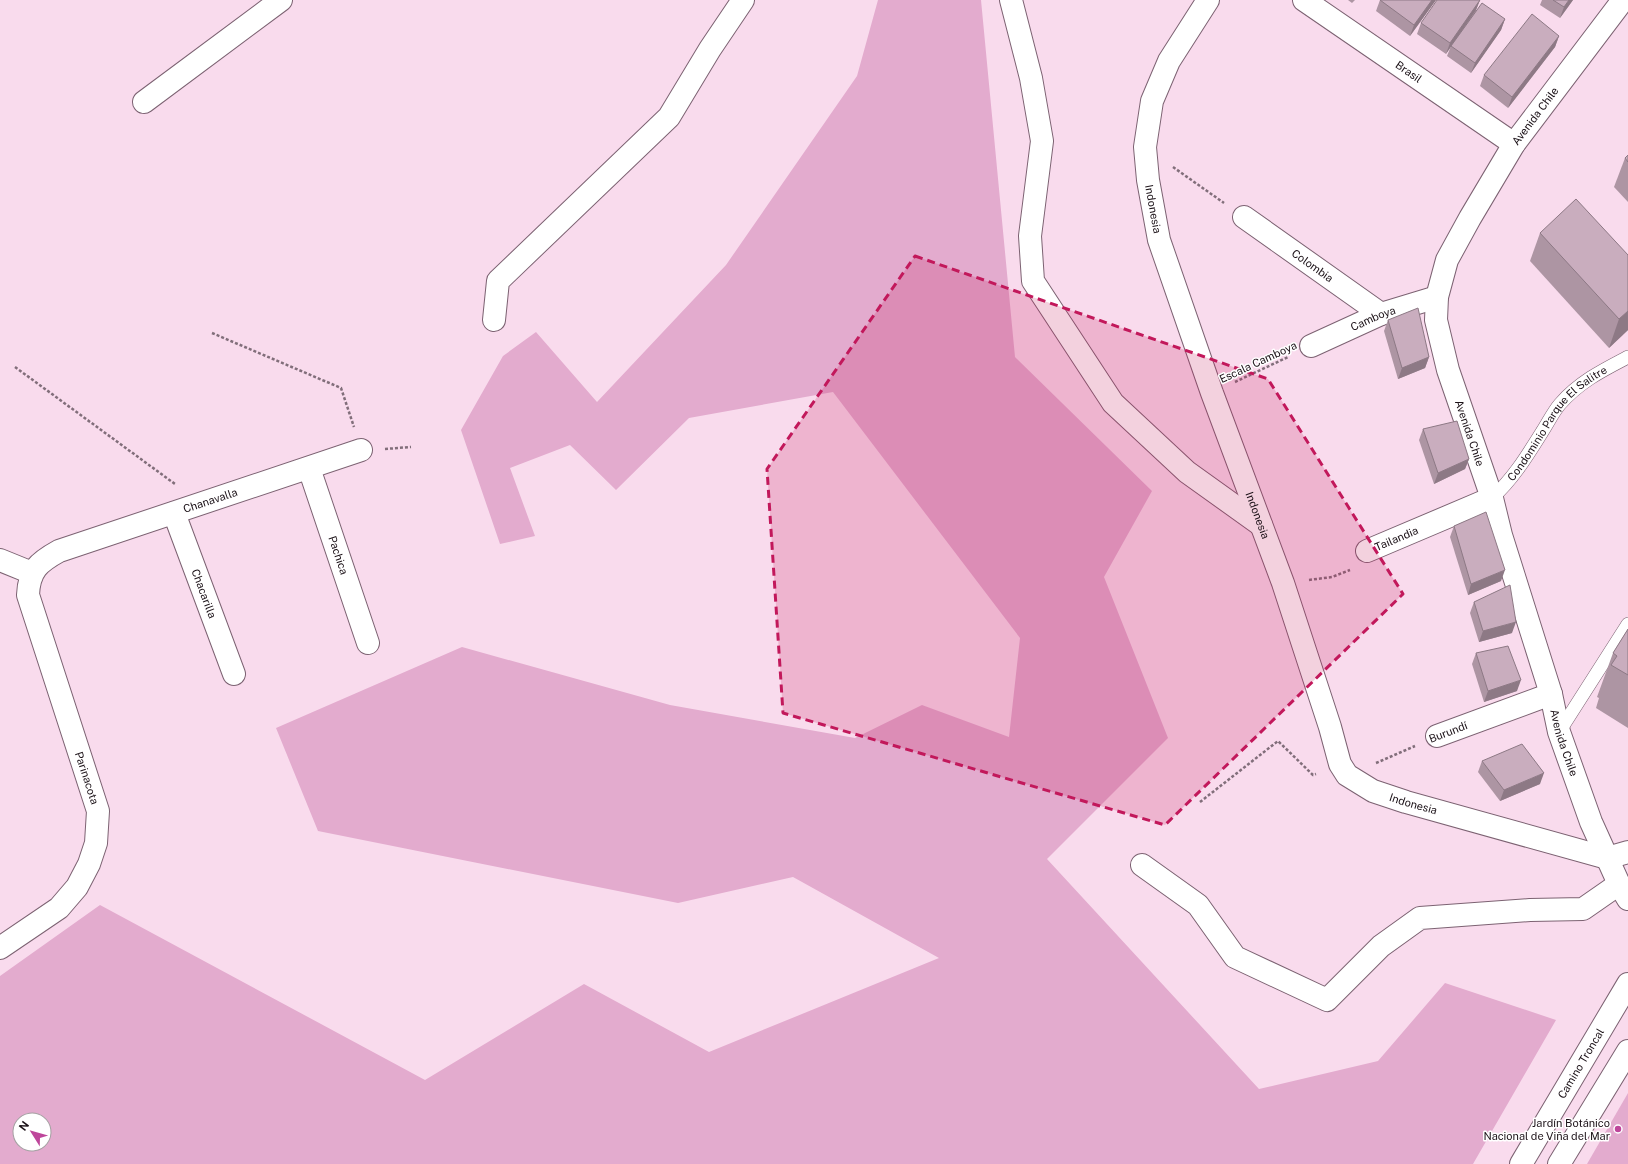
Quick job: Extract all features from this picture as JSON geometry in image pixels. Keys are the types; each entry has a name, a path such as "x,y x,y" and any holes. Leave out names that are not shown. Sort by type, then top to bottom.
{"street":[{"path":"144,102 281,0"},
{"path":"494,320 498,281 669,117 710,49 743,0"},
{"path":"1011,0 1031,78 1042,141 1030,236 1033,281 1113,403 1187,472 1261,525"},
{"name":"Indonesia","path":"1208,0 1169,61 1152,101 1145,147 1148,180 1158,240 1212,393 1283,583 1344,769 1373,791 1406,802 1607,858"},
{"name":"Brasil","path":"1304,0 1514,144"},
{"name":"Avenida Chile","path":"1623,0 1514,144 1447,260 1437,297 1436,320 1448,370 1492,498 1501,535 1551,694 1560,732 1591,822 1624,892"},
{"name":"Colombia","path":"1244,217 1381,314"},
{"name":"Camboya","path":"1310,346 1381,314 1437,297"},
{"name":"Chanavalla","path":"32,574 38,565 59,551 361,450"},
{"name":"Pachica","path":"309,468 368,643"},
{"name":"Tailandia","path":"1367,550 1492,498"},
{"name":"Chacarilla","path":"174,513 234,674"},
{"path":"0,560 32,574"},
{"name":"Parinacota","path":"0,948 59,908 77,887 89,864 96,843 98,811 28,595 28,584 32,574"},
{"name":"Burundí","path":"1437,736 1551,694"},
{"path":"1607,858 1628,852"},
{"path":"1142,865 1198,905 1235,957 1327,1000 1380,946 1420,918 1530,910 1583,909 1624,892"},
{"name":"Camino Troncal","path":"1521,1164 1628,984"},
{"path":"1559,1164 1628,1051"}],"lane":[{"name":"Condominio Parque El Salitre","path":"1492,498 1507,484 1524,462 1560,404 1577,387 1591,377 1628,357"},
{"path":"1560,732 1628,624"}],"path":[{"path":"1145,147 1244,217"},
{"path":"212,333 342,388 361,450 411,447"},
{"name":"Escala Camboya","path":"1212,393 1310,346"},
{"path":"15,367 201,504"},
{"name":"Tailandia","path":"1283,583 1332,577 1356,567 1367,550"},
{"name":"Burundí","path":"1200,802 1278,741 1313,775 1344,769 1437,736"}],"highlighted area":[{"path":"915,256 1268,379 1403,594 1165,825 783,713 767,469"}],"shaded area":[{"path":"878,0 981,0 1015,357 1152,491 1104,577 1168,738 1047,859 1259,1089 1378,1061 1445,983 1556,1020 1473,1164 0,1164 0,976 100,905 425,1080 584,984 709,1052 939,958 793,877 678,903 318,831 276,728 462,647 670,705 855,738 922,705 1009,737 1020,638 833,392 689,418 616,490 570,445 510,468 535,536 500,544 461,430 503,356 536,332 597,402 726,265 857,76"},
{"name":"Jardín Botánico Nacional de Viña del Mar","path":"1628,1093 1628,1164 1587,1164"}],"building":[{"path":"1380,0 1432,0 1414,25"},
{"path":"1437,0 1480,0 1450,43 1421,23"},
{"path":"1553,0 1569,0 1564,7"},
{"path":"1482,3 1505,19 1475,63 1451,46"},
{"path":"1532,14 1559,36 1512,97 1484,75"},
{"path":"1628,155 1628,162 1625,158"},
{"path":"1576,199 1628,255 1628,311 1619,319 1540,233"},
{"path":"1418,308 1429,357 1402,368 1388,320"},
{"path":"1457,421 1469,459 1438,473 1423,429"},
{"path":"1486,512 1505,570 1471,584 1454,526"},
{"path":"1510,585 1516,622 1483,631 1474,602"},
{"path":"1628,629 1628,675 1611,665 1617,656 1613,653"},
{"path":"1508,646 1521,680 1488,691 1476,653"},
{"path":"1522,744 1544,773 1504,790 1482,761"}],"place":[{"name":"Jardín Botánico Nacional de Viña del Mar","path":"1618,1129"}]}
